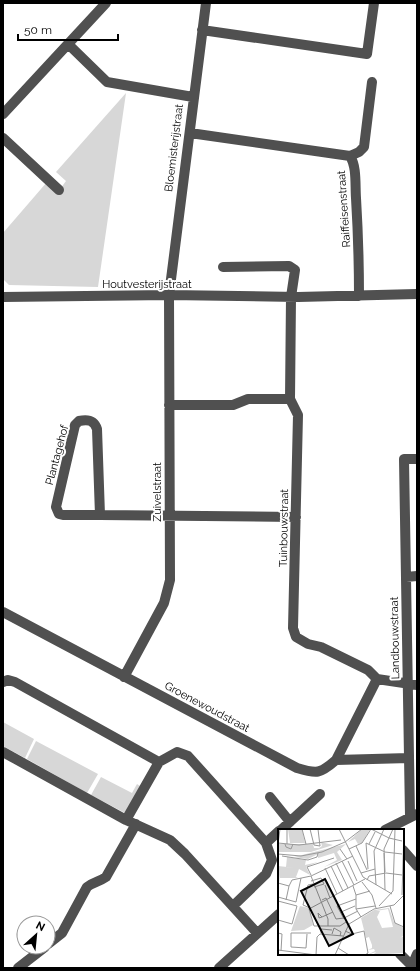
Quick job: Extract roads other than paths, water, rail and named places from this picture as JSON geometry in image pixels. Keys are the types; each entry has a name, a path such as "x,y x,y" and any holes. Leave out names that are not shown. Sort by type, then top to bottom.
{"street":[{"path":"3,114 106,3"},
{"name":"Bloemisterijstraat","path":"169,295 181,188 190,133 193,97 206,3"},
{"path":"202,30 367,54 374,3"},
{"path":"68,44 107,82 193,97"},
{"name":"Raiffeisenstraat","path":"359,296 359,247 355,177 353,161 350,156 359,152 364,147 372,82"},
{"path":"190,133 350,156"},
{"path":"3,138 59,190"},
{"path":"223,266 289,266 295,270 291,297"},
{"name":"Houtvesterijstraat","path":"4,296 169,295 291,297 417,294"},
{"name":"Zuivelstraat","path":"124,677 164,603 170,580 169,295"},
{"name":"Tuinbouwstraat","path":"291,297 290,399 298,415 293,628 296,637 308,644 321,647 368,670 377,679 412,685"},
{"path":"169,405 233,405 248,399 290,399"},
{"name":"Plantagehof","path":"100,515 96,424 91,421 79,421 75,425 56,507 59,514 169,517 296,516"},
{"name":"Landbouwstraat","path":"413,815 409,758 412,685 406,577 404,459 417,459"},
{"path":"406,577 417,576"},
{"name":"Groenewoudstraat","path":"3,612 296,768 310,772 324,771 336,760"},
{"name":"Landbouwstraat","path":"336,760 377,679"},
{"path":"3,682 8,680 14,682 160,762"},
{"path":"3,752 131,822 170,840 257,933"},
{"path":"56,938 62,933 87,887 92,882 100,881 106,877 160,762 177,752 188,756 266,843 272,860 266,874 233,906"},
{"path":"336,760 409,758"},
{"path":"282,829 320,794"},
{"path":"270,797 290,822"},
{"path":"387,829 413,815"},
{"path":"266,843 278,833"},
{"path":"404,851 417,866"},
{"path":"219,968 278,915"},
{"path":"401,955 414,967 417,954"},
{"path":"18,968 35,955"}]}
